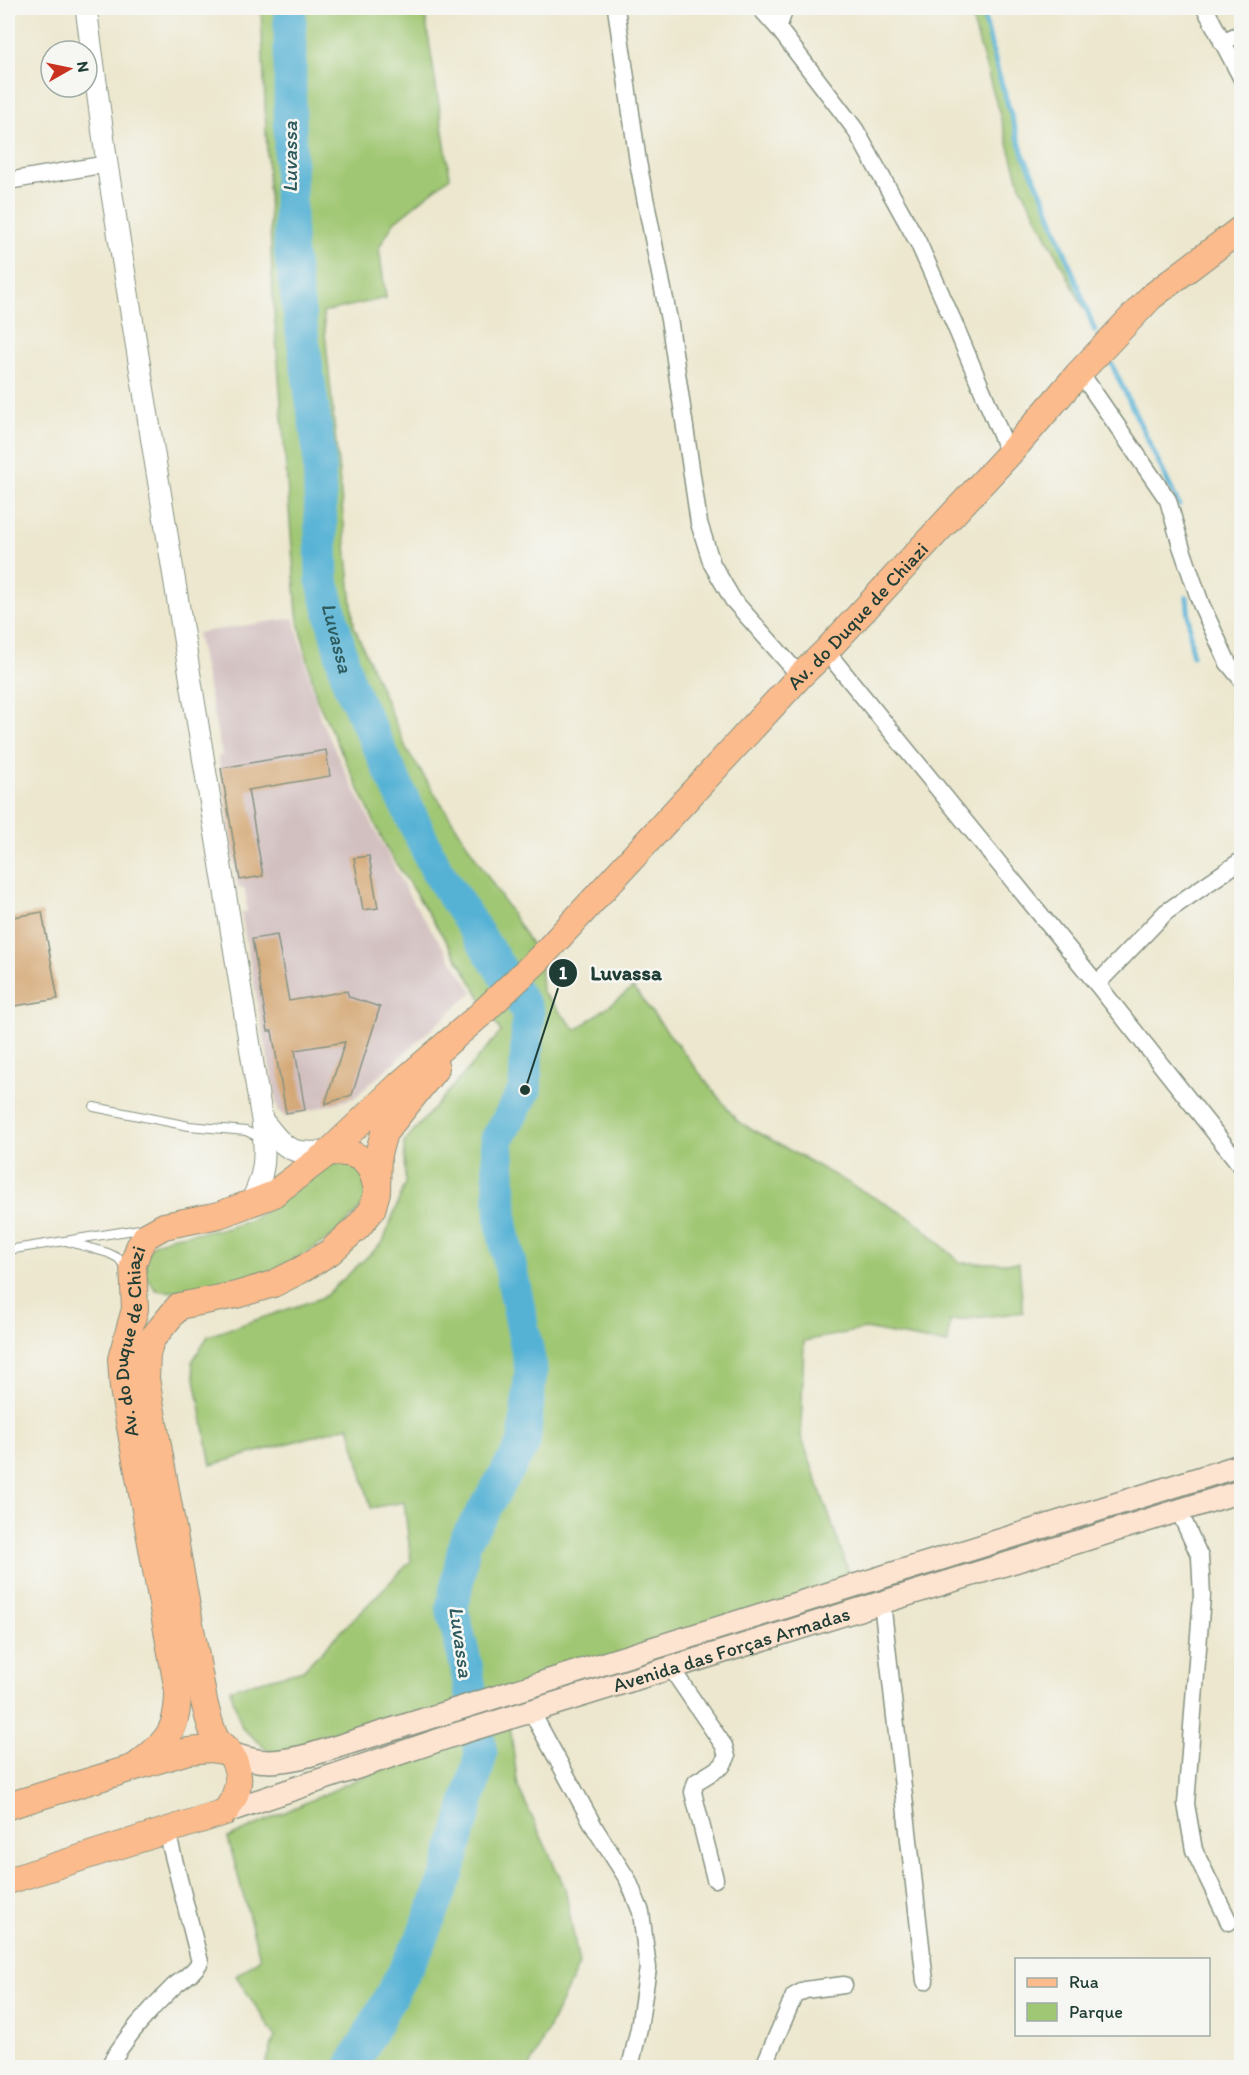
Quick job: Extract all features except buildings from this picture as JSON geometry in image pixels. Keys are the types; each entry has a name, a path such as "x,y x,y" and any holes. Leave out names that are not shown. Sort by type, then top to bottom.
{"main road":[{"name":"Av. do Duque de Chiazi","path":"136,1766 160,1748 169,1736 178,1710 178,1691 123,1389 121,1359 135,1309 134,1264 138,1247 146,1236 164,1226 219,1215 272,1195 329,1152 401,1083 480,1014 540,958 1009,454 1080,372 1151,297 1242,228"},
{"name":"Av. do Duque de Chiazi","path":"228,1752 216,1739 204,1701 146,1378 147,1355 151,1340 179,1306 236,1295 273,1284 330,1252 358,1227 372,1210 377,1192 378,1154 384,1133 480,1014"},
{"path":"329,1152 348,1152 362,1158 373,1173 377,1192"},
{"path":"135,1281 147,1296 160,1305 179,1306"},
{"name":"Avenida das Forças Armadas","path":"9,1808 188,1751 211,1749 255,1760 282,1762 310,1755 1242,1465"},
{"name":"Avenida das Forças Armadas","path":"19,1877 167,1832 457,1734 1242,1491"},
{"path":"225,1812 235,1799 239,1783 237,1767 228,1752"},
{"path":"8,1862 19,1877"}],"street":[{"path":"86,8 107,164 263,1131 262,1176 259,1188 249,1205"},
{"path":"616,8 638,162 670,325 699,523 712,564 733,600 800,676"},
{"path":"760,8 778,28 855,129 918,242 1009,454"},
{"path":"778,28 785,8"},
{"path":"1205,8 1242,79"},
{"path":"1222,42 1242,33"},
{"path":"8,181 107,164"},
{"path":"1080,372 1168,500 1201,604 1228,663 1242,680"},
{"path":"826,651 1097,984 1242,1167"},
{"path":"1097,984 1166,912 1242,860"},
{"path":"263,1131 283,1147 307,1153 329,1152"},
{"path":"1179,1511 1200,1557 1202,1596 1186,1804 1194,1850 1229,1922"},
{"path":"882,1602 925,1981"},
{"path":"671,1668 724,1746 727,1757 722,1766 696,1782 693,1792 715,1879"},
{"path":"531,1711 597,1830 628,1880 641,1912 648,1968 639,2028 630,2067"},
{"path":"108,2067 120,2046 173,1987 196,1970 200,1962 200,1953 167,1832"},
{"path":"763,2067 794,1996 805,1990 844,1985"}],"lane":[{"path":"94,1107 189,1126 263,1131"},
{"path":"8,1250 164,1226"},
{"path":"62,1240 118,1258 135,1281"}],"shaded area":[{"path":"294,618 320,718 345,771 409,896 473,992 354,1098 285,1117 278,1110 241,913 247,911 245,889 238,887 218,756 222,756 197,633"}],"green space":[{"path":"261,8 424,8 450,177 394,222 379,248 386,298 323,312 354,626 407,750 540,958 542,992 576,1030 633,988 737,1121 913,1219 961,1263 1019,1263 1023,1312 950,1321 948,1344 865,1329 804,1341 801,1436 854,1586 503,1695 509,1718 518,1787 565,1888 579,1965 530,2067 265,2067 275,2036 236,1976 260,1958 228,1838 457,1734 450,1712 282,1762 242,1728 230,1689 303,1670 411,1561 404,1502 371,1508 349,1426 211,1465 192,1362 208,1336 324,1297 383,1242 405,1184 404,1142 501,1032 459,961 388,851 317,700 297,614 273,297"},
{"path":"969,8 982,8 998,72 1023,154 1045,200 1089,318 1020,185"},
{"path":"352,1162 369,1186 363,1204 346,1223 324,1241 298,1257 239,1282 210,1289 181,1292 156,1290 145,1275 145,1258 153,1244 174,1236 228,1228 250,1220 276,1205 325,1164"}],"waterway":[{"name":"Luvassa","path":"290,8 290,249 319,451 322,580 349,684 436,869 528,1012 525,1090 497,1139 502,1225 531,1369 524,1443 465,1541 452,1609 466,1665 481,1754 448,1873 421,1940 351,2068"},
{"path":"982,8 998,72 1023,154 1045,200 1095,331"},
{"path":"1111,363 1179,505"},
{"path":"1187,597 1192,655"}],"place":[{"name":"Luvassa","path":"525,1090"}]}
